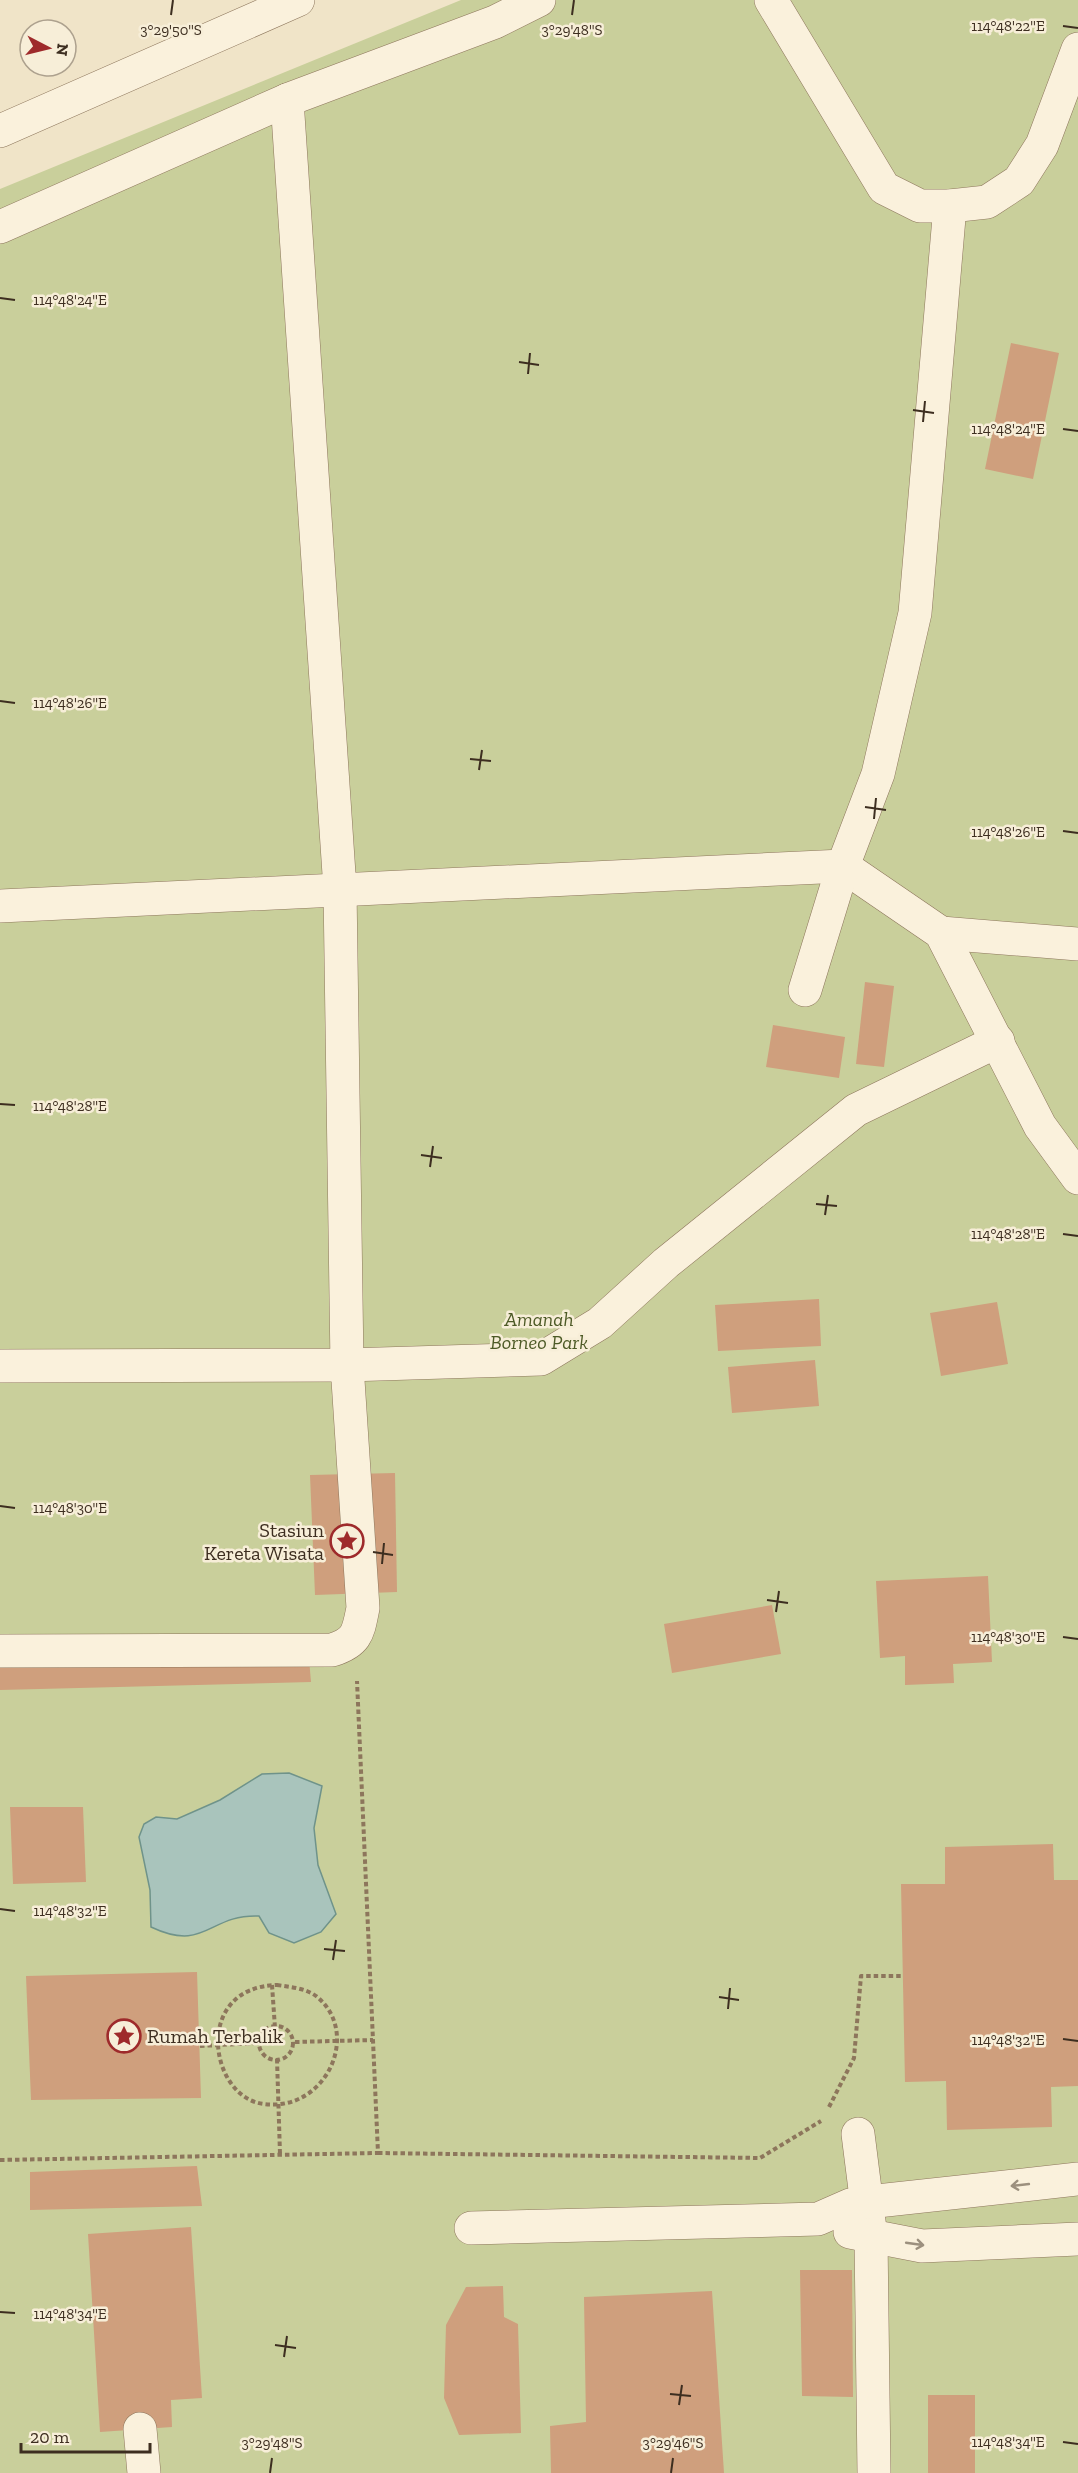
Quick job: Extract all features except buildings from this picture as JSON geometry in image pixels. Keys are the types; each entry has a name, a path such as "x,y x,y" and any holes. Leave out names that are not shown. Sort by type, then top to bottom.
{"street":[{"path":"0,131 298,0"},
{"path":"0,228 287,100 495,22 538,0"},
{"path":"771,0 884,188 920,206 987,202 1019,181 1042,145 1078,50"},
{"path":"0,1651 332,1650 346,1646 355,1638 363,1608 347,1365 339,889 287,100"},
{"path":"805,990 843,866 878,774 915,613 950,206"},
{"path":"0,906 843,866 941,933 1040,1126 1078,1178"},
{"path":"941,933 1078,944"},
{"path":"0,1366 347,1365 542,1359 600,1323 666,1263 856,1110 998,1041"},
{"path":"858,2134 872,2237 874,2473"},
{"path":"471,2229 818,2219 850,2205 868,2202 1078,2179"},
{"path":"818,2219 855,2234 922,2246 1078,2239"},
{"path":"140,2429 144,2473"}],"path":[{"path":"355,1638 378,2153"},
{"path":"0,2160 378,2153 760,2158 822,2121 854,2058 861,1976 903,1976"},
{"path":"272,1985 275,2028"},
{"path":"272,1985 297,1988 316,1996 328,2012 335,2040 334,2059 328,2075 318,2087 305,2097 287,2104 263,2104 245,2098 222,2067 219,2023 225,2009 241,1994 256,1987 272,1985"},
{"path":"280,2026 290,2030 295,2042 290,2054 277,2059 264,2055 258,2048 259,2038 269,2029 280,2026"},
{"path":"295,2042 374,2040"},
{"path":"200,2046 258,2043"},
{"path":"277,2059 280,2154"}],"green space":[{"name":"Amanah Borneo Park","path":"461,0 1078,0 1078,2473 0,2473 0,189"}],"water":[{"path":"289,1773 322,1786 314,1828 318,1865 336,1914 321,1932 294,1943 269,1933 259,1916 242,1917 196,1934 184,1936 169,1934 151,1927 150,1890 139,1837 144,1824 156,1817 177,1819 220,1800 262,1774"}],"place":[{"name":"Stasiun Kereta Wisata","path":"347,1541"},
{"name":"Rumah Terbalik","path":"124,2036"}]}
